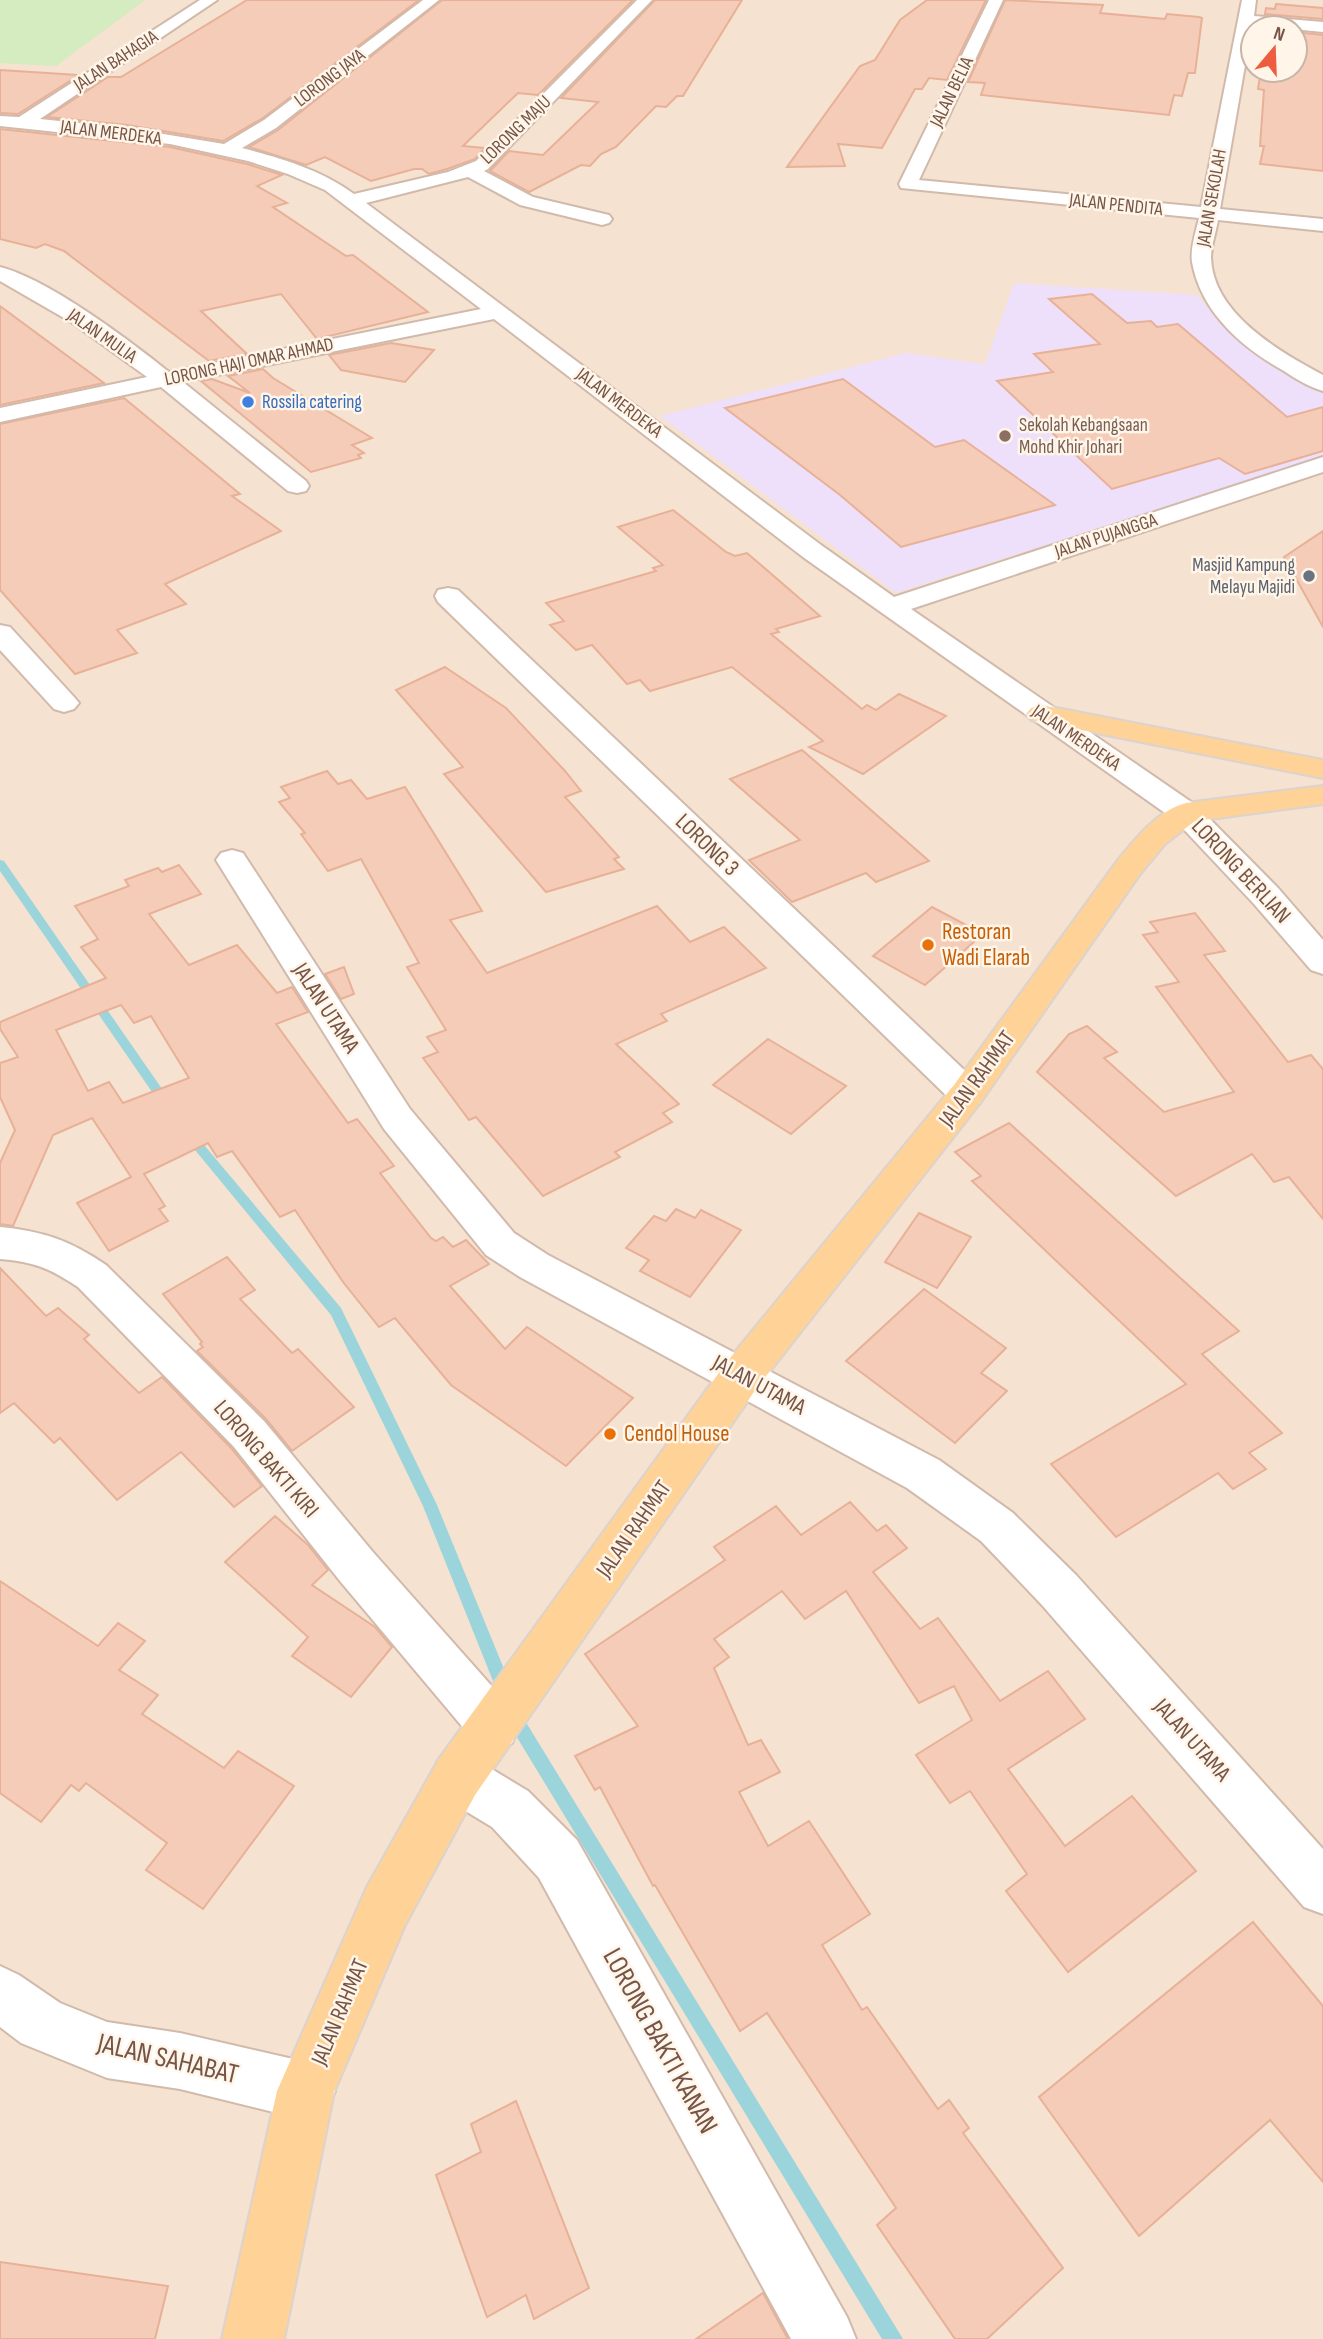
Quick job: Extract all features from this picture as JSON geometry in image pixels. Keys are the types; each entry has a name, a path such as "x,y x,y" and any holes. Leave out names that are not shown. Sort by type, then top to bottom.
{"main road":[{"path":"1041,714 1323,769"},
{"path":"1186,813 1323,795"},
{"name":"JALAN RAHMAT","path":"253,2339 306,2091 386,1906 457,1777 741,1376 967,1094 1129,867 1154,837 1186,813"}],"street":[{"name":"JALAN BAHAGIA","path":"22,123 210,0"},
{"name":"LORONG JAYA","path":"225,151 270,124 432,0"},
{"name":"LORONG MAJU","path":"353,200 470,171 494,155 645,0"},
{"name":"JALAN BELIA","path":"908,184 996,0"},
{"name":"JALAN SEKOLAH","path":"1239,58 1201,258 1205,278 1220,304 1248,340 1323,384"},
{"name":"JALAN MERDEKA","path":"0,121 166,139 225,151 311,176 353,200 889,607 1186,813"},
{"path":"470,171 527,201 602,219"},
{"name":"JALAN PENDITA","path":"908,184 1323,225"},
{"name":"JALAN MULIA","path":"0,274 33,289 110,339 297,486"},
{"name":"LORONG HAJI OMAR AHMAD","path":"0,415 499,312"},
{"name":"JALAN PUJANGGA","path":"889,607 1323,464"},
{"name":"LORONG 3","path":"448,596 967,1094"},
{"path":"0,633 64,703"},
{"name":"LORONG BERLIAN","path":"1186,813 1323,962"},
{"name":"JALAN UTAMA","path":"232,860 397,1119 500,1244 534,1266 923,1474 997,1527 1059,1590 1323,1888"},
{"name":"LORONG BAKTI KIRI","path":"0,1243 33,1247 64,1257 92,1276 111,1294 249,1434 356,1566 494,1726"},
{"name":"LORONG BAKTI KANAN","path":"457,1777 510,1809 558,1859 825,2339"},
{"name":"JALAN SAHABAT","path":"0,1994 41,2023 107,2050 180,2061 306,2091"}],"shaded area":[{"path":"0,0 1323,0 1323,2339 0,2339"},
{"name":"Sekolah Kebangsaan Mohd Khir Johari","path":"1014,283 1197,295 1232,335 1323,394 1323,456 896,593 660,416 906,353 985,364"}],"green space":[{"path":"0,0 145,0 56,66 0,63"}],"building":[{"path":"247,0 419,0 263,118 223,141 127,125 47,117 108,77 121,77"},
{"path":"442,0 633,0 538,95 518,93 463,146 485,148 475,159 429,174 422,169 414,169 371,181 325,157 306,165 249,147 278,130"},
{"path":"655,0 742,0 683,96 677,96 666,107 656,106 616,147 601,154 590,166 581,165 529,192 490,171 509,151 543,155 598,102 561,98"},
{"path":"927,0 986,0 947,80 929,78 922,89 915,89 882,148 838,144 845,166 787,167 860,66 875,60 900,20"},
{"path":"1005,0 1103,5 1100,13 1165,19 1167,14 1202,18 1195,73 1188,73 1182,96 1174,95 1169,115 981,95 985,83 968,82"},
{"path":"1276,4 1323,8 1323,19 1309,18 1309,14 1265,14 1266,8 1275,9"},
{"path":"1309,34 1323,35 1323,171 1260,164 1264,146 1260,146 1264,90 1258,89 1259,84 1309,84"},
{"path":"0,70 79,75 18,114 0,113"},
{"path":"0,129 170,147 247,164 282,175 257,186 287,203 273,207 346,256 353,255 428,312 317,339 281,294 201,311 247,354 209,361 64,251 45,244 36,248 0,239"},
{"path":"1092,294 1127,323 1151,321 1157,327 1178,324 1287,417 1323,407 1323,451 1245,474 1219,458 1112,489 997,381 1053,372 1034,354 1100,344 1049,299"},
{"path":"0,306 104,383 0,405"},
{"path":"391,343 434,350 405,382 341,370 329,355"},
{"path":"263,369 273,378 372,438 352,445 364,453 358,455 361,458 311,472 201,381 212,379 250,393 228,376"},
{"path":"843,379 935,447 964,440 1055,505 901,547 840,495 725,408"},
{"path":"124,398 240,494 232,496 281,531 165,584 186,604 117,630 137,653 75,674 0,590 0,424"},
{"path":"673,510 726,552 735,556 747,553 820,616 776,629 779,632 771,634 862,709 867,705 876,710 899,694 946,716 863,774 809,747 823,741 732,667 650,691 640,680 627,684 592,645 576,650 550,625 564,621 546,603 656,571 653,568 663,565 618,527"},
{"name":"Masjid Kampung Melayu Majidi","path":"1323,531 1323,627 1284,557"},
{"path":"445,667 506,708 565,771 581,791 565,797 619,857 614,859 624,869 546,892 444,774 463,767 396,690"},
{"path":"802,750 929,861 876,882 866,873 792,902 749,860 800,840 730,779"},
{"path":"327,771 338,784 351,780 367,799 405,787 482,911 450,920 487,973 657,906 690,942 724,927 766,968 661,1014 667,1021 616,1044 679,1104 663,1113 672,1122 615,1152 620,1157 543,1196 476,1117 469,1120 423,1058 438,1052 427,1037 446,1030 407,967 419,963 361,859 328,871 301,834 305,833 279,802 290,798 281,787"},
{"path":"179,865 201,894 149,914 189,965 237,945 277,993 292,987 308,1012 276,1024 348,1123 357,1119 394,1166 380,1173 431,1238 436,1241 443,1237 453,1247 466,1240 489,1264 450,1286 505,1349 527,1327 633,1398 566,1466 451,1385 395,1318 379,1327 343,1282 295,1210 280,1217 232,1151 217,1157 208,1143 144,1174 165,1206 159,1209 168,1221 109,1251 77,1203 131,1177 92,1118 53,1135 13,1226 0,1224 0,1163 15,1130 0,1097 0,1063 18,1057 0,1029 0,1022 106,978 81,947 98,939 75,906 129,886 125,880 158,868 162,872","holes":["121,1005 134,1023 151,1016 189,1078 123,1103 109,1082 88,1091 56,1030"]},
{"name":"Restoran Wadi Elarab","path":"932,907 983,934 925,985 873,956"},
{"path":"1195,913 1225,951 1204,955 1288,1062 1311,1055 1323,1069 1323,1219 1289,1177 1274,1182 1252,1154 1176,1196 1037,1072 1069,1034 1087,1026 1117,1052 1104,1058 1164,1112 1234,1092 1156,987 1179,982 1143,935 1158,932 1150,922"},
{"path":"344,967 354,994 341,999 325,974"},
{"path":"768,1039 846,1086 791,1134 713,1085"},
{"path":"1009,1123 1239,1331 1202,1354 1282,1433 1249,1453 1266,1469 1233,1489 1218,1473 1116,1537 1051,1464 1186,1384 972,1181 981,1176 955,1152"},
{"path":"676,1209 695,1218 701,1210 741,1230 690,1297 640,1271 649,1260 626,1248 654,1216 666,1221"},
{"path":"919,1213 971,1237 937,1288 885,1262"},
{"path":"227,1257 255,1290 240,1299 292,1353 298,1349 354,1407 292,1451 266,1419 197,1351 203,1347 200,1344 202,1342 163,1294"},
{"path":"0,1268 46,1316 58,1308 89,1335 84,1339 139,1393 162,1377 232,1449 262,1486 234,1507 181,1452 117,1500 60,1438 54,1443 14,1403 0,1413"},
{"path":"924,1289 1006,1348 981,1373 1007,1391 955,1443 846,1361"},
{"path":"850,1502 877,1531 886,1525 907,1548 873,1572 920,1629 938,1618 1000,1701 1048,1671 1085,1719 1008,1769 1065,1846 1132,1796 1196,1871 1068,1972 1006,1891 1027,1874 970,1791 950,1803 916,1755 972,1720 954,1686 919,1703 846,1591 805,1619 782,1591 714,1639 729,1657 714,1668 748,1745 761,1740 780,1772 739,1792 768,1846 809,1821 870,1914 822,1945 862,2010 867,2007 938,2109 949,2100 969,2128 963,2133 1063,2268 987,2339 955,2339 877,2225 896,2208 767,2013 740,2031 655,1885 653,1886 600,1787 595,1790 575,1756 638,1726 585,1654 725,1560 714,1547 776,1506 801,1535"},
{"path":"275,1516 308,1545 328,1570 312,1585 375,1627 392,1647 351,1697 292,1656 308,1637 225,1562"},
{"path":"0,1581 98,1646 118,1623 145,1641 119,1670 158,1695 142,1714 224,1768 238,1751 294,1786 203,1909 146,1870 167,1843 86,1783 79,1791 71,1785 41,1822 0,1793"},
{"path":"1253,1922 1323,2006 1323,2182 1270,2120 1139,2236 1039,2097"},
{"path":"516,2101 589,2288 534,2319 526,2295 487,2317 436,2175 481,2152 471,2124"},
{"path":"0,2262 168,2286 155,2339 0,2339"},
{"path":"763,2293 788,2339 696,2339"}],"waterway":[{"path":"0,863 165,1102"},
{"path":"190,1136 336,1312 430,1505 505,1691"},
{"path":"515,1714 521,1729 893,2339"}],"place":[{"name":"Rossila catering","path":"248,402"},
{"name":"Sekolah Kebangsaan Mohd Khir Johari","path":"1005,436"},
{"name":"Masjid Kampung Melayu Majidi","path":"1309,576"},
{"name":"Restoran Wadi Elarab","path":"928,945"},
{"name":"Cendol House","path":"610,1434"}]}
